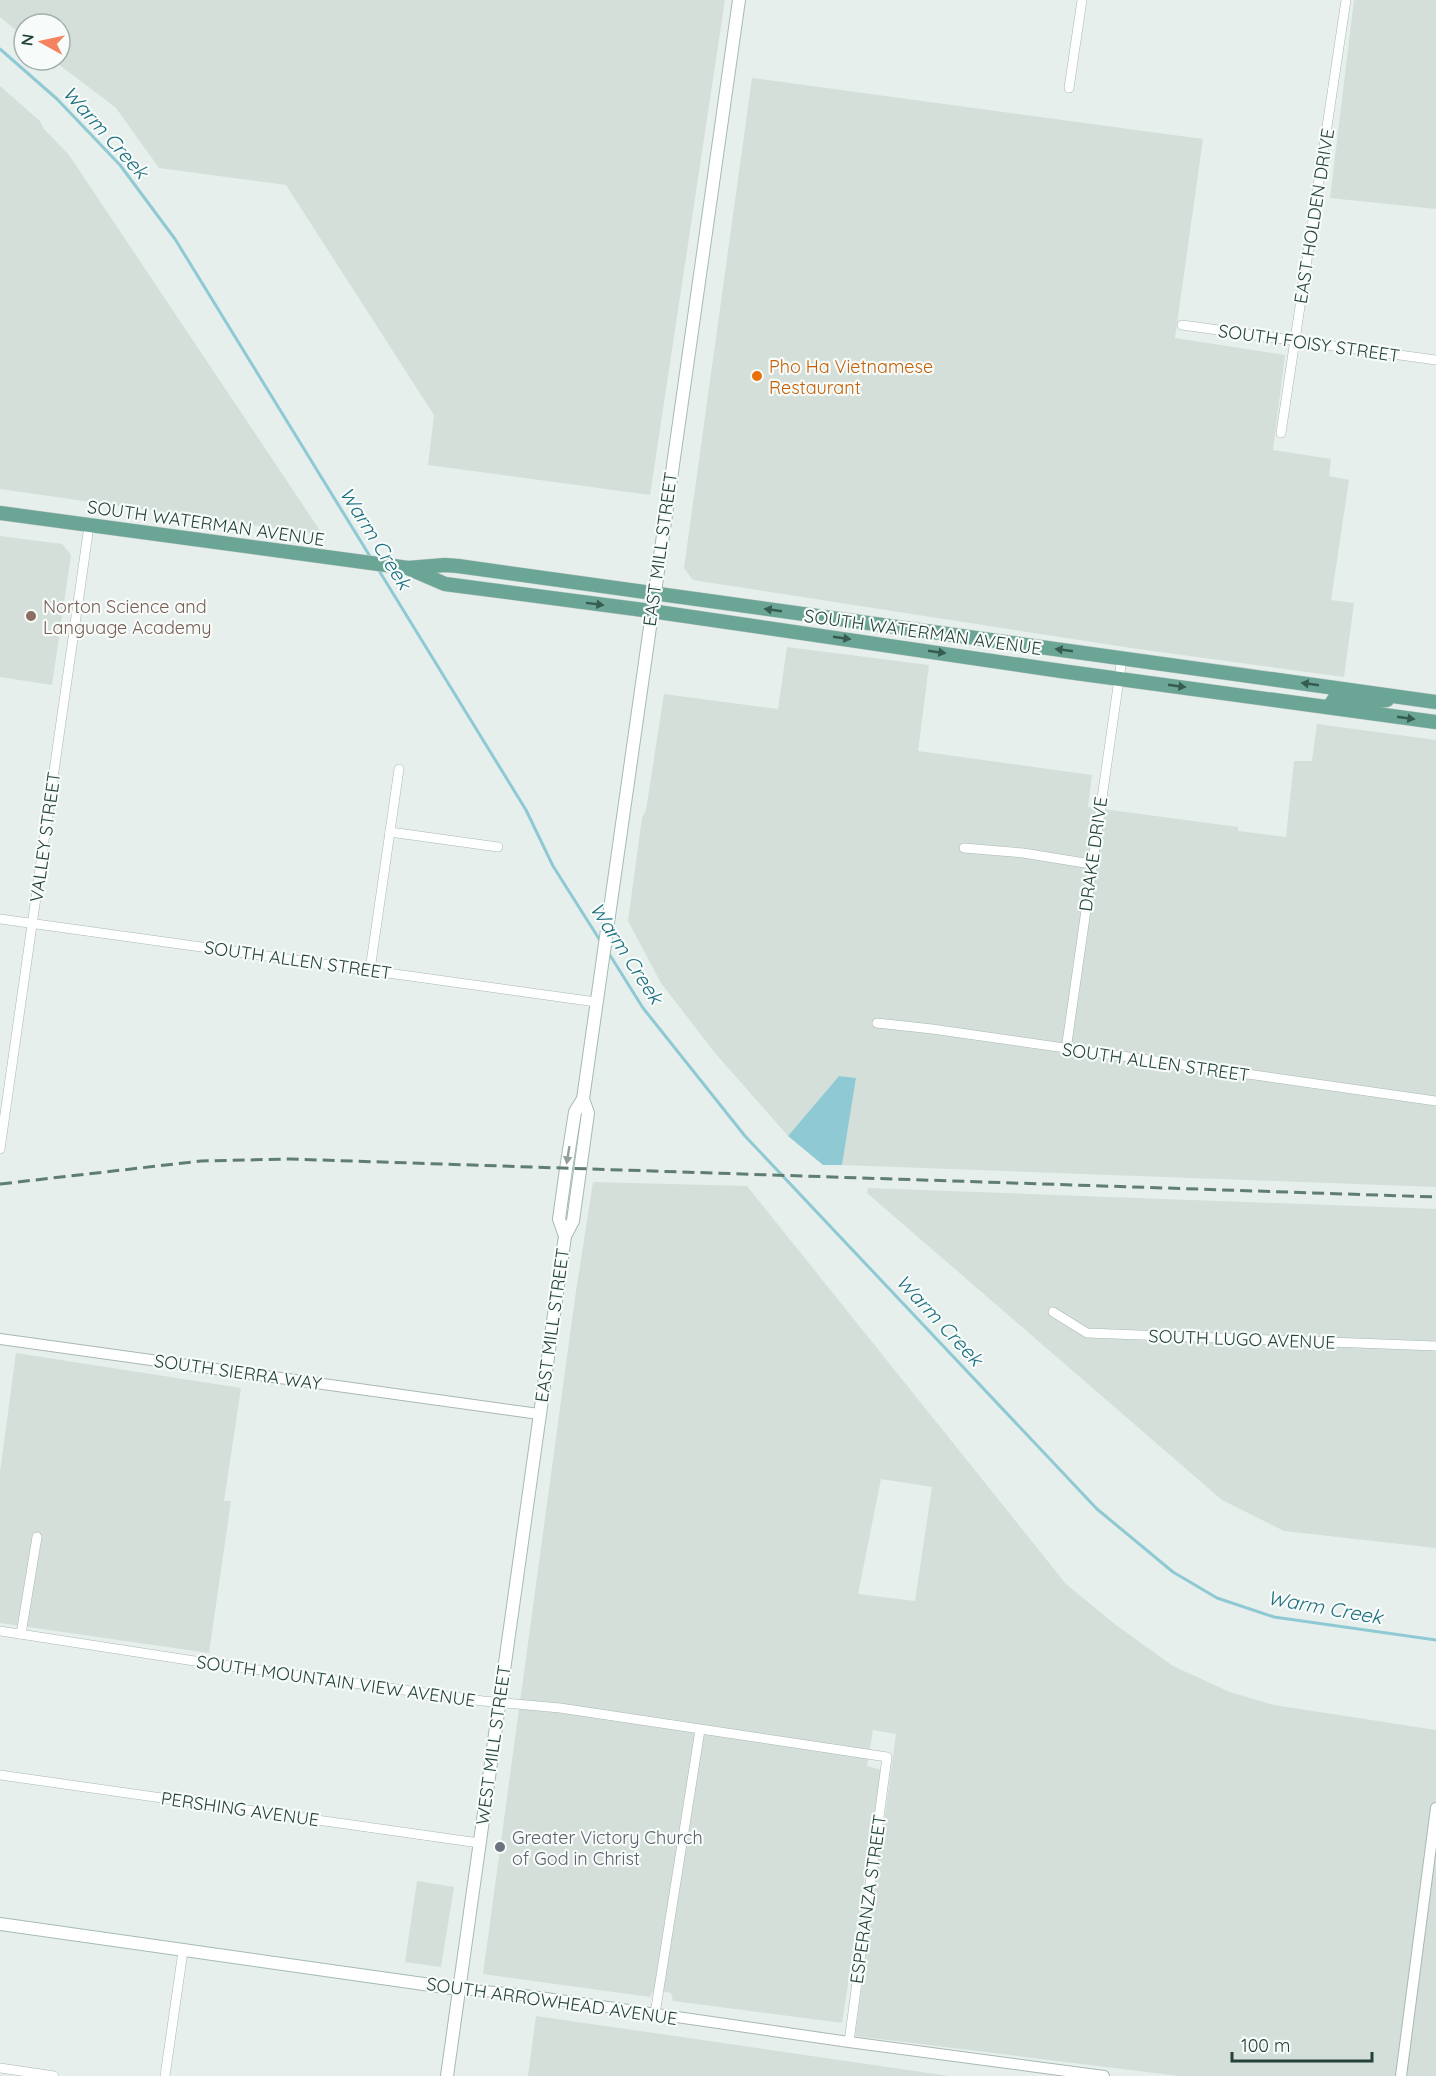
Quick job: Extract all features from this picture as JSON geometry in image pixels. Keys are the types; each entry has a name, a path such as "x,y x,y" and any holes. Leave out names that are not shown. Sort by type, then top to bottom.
{"main road":[{"name":"EAST MILL STREET","path":"539,1414 565,1236 559,1219 575,1112 583,1099 739,0"},
{"name":"SOUTH WATERMAN AVENUE","path":"0,513 408,568 445,565 552,579 1436,702"},
{"name":"SOUTH WATERMAN AVENUE","path":"408,568 445,584 1436,722"},
{"path":"445,584 445,580 450,575 535,587 552,579"},
{"path":"1329,707 1335,698 1366,702 1410,698"},
{"name":"WEST MILL STREET","path":"447,2076 539,1414"},
{"name":"SOUTH ARROWHEAD AVENUE","path":"0,1924 459,1989"}],"street":[{"path":"1069,88 1082,0"},
{"name":"EAST HOLDEN DRIVE","path":"1281,432 1346,0"},
{"name":"SOUTH FOISY STREET","path":"1182,325 1436,360"},
{"name":"VALLEY STREET","path":"0,1149 89,526"},
{"name":"DRAKE DRIVE","path":"1066,1050 1122,658"},
{"path":"370,970 399,769"},
{"path":"390,832 498,847"},
{"path":"964,848 1023,853 1091,864"},
{"name":"SOUTH ALLEN STREET","path":"0,919 596,1002"},
{"name":"SOUTH ALLEN STREET","path":"877,1023 1436,1101"},
{"name":"SOUTH LUGO AVENUE","path":"1053,1312 1088,1333 1436,1346"},
{"name":"SOUTH SIERRA WAY","path":"0,1339 539,1414"},
{"path":"21,1634 37,1537"},
{"name":"SOUTH MOUNTAIN VIEW AVENUE","path":"0,1631 201,1662 500,1703 560,1708 887,1757"},
{"path":"655,2014 700,1730"},
{"name":"ESPERANZA STREET","path":"849,2042 887,1757"},
{"name":"PERSHING AVENUE","path":"0,1775 479,1843"},
{"path":"1401,2076 1436,1808"},
{"path":"165,2076 183,1951"},
{"name":"SOUTH ARROWHEAD AVENUE","path":"459,1989 518,1994 1104,2076"},
{"path":"0,2068 54,2076"}],"shaded area":[{"path":"0,0 725,0 650,495 428,465 434,415 286,185 159,168 116,108 69,72 72,72 72,12 12,12 12,27 0,17"},
{"path":"1354,0 1436,0 1436,209 1330,198"},
{"path":"752,78 1203,139 1175,338 1285,355 1273,450 1331,459 1329,476 1349,480 1331,600 1354,603 1344,677 1131,648 693,580 684,568"},
{"path":"0,86 40,121 44,129 69,155 323,535 0,489"},
{"name":"Norton Science and Language Academy","path":"0,536 62,544 71,555 52,685 0,677"},
{"path":"787,647 929,665 918,751 1092,775 1088,807 1238,827 1238,831 1286,837 1294,761 1312,761 1317,724 1436,740 1436,1187 842,1165 856,1078 839,1076 788,1136 715,1053 661,983 628,921 642,818 646,810 664,694 778,709"},
{"path":"593,1182 747,1186 1066,1584 1116,1625 1173,1666 1230,1692 1274,1705 1436,1730 1436,2076 1179,2076 855,2036 896,1734 873,1730 867,1766 881,1770 842,2023 673,2001 671,1993 654,1990 650,1997 483,1974 575,1298","holes":["881,1479 932,1487 915,1601 858,1594"]},
{"path":"868,1188 1436,1209 1436,1548 1284,1531 1222,1500 867,1193"},
{"path":"16,1353 241,1388 224,1501 231,1501 209,1653 0,1623 0,1472"},
{"path":"417,1881 454,1887 441,1967 405,1962"},
{"path":"536,2016 682,2037 949,2076 528,2076"}],"water":[{"path":"839,1076 856,1078 842,1165 823,1165 788,1136"}],"waterway":[{"name":"Warm Creek","path":"0,49 57,99 120,165 175,239 371,558"},
{"name":"Warm Creek","path":"378,569 526,810 553,866 601,942"},
{"name":"Warm Creek","path":"608,952 643,1008 745,1136 1097,1509 1173,1572 1217,1598 1274,1617 1436,1640"}],"railway":[{"path":"0,1184 201,1161 290,1159 1436,1197"}],"place":[{"name":"Pho Ha Vietnamese Restaurant","path":"757,376"},
{"name":"Norton Science and Language Academy","path":"31,616"},
{"name":"Greater Victory Church of God in Christ","path":"500,1847"}]}
